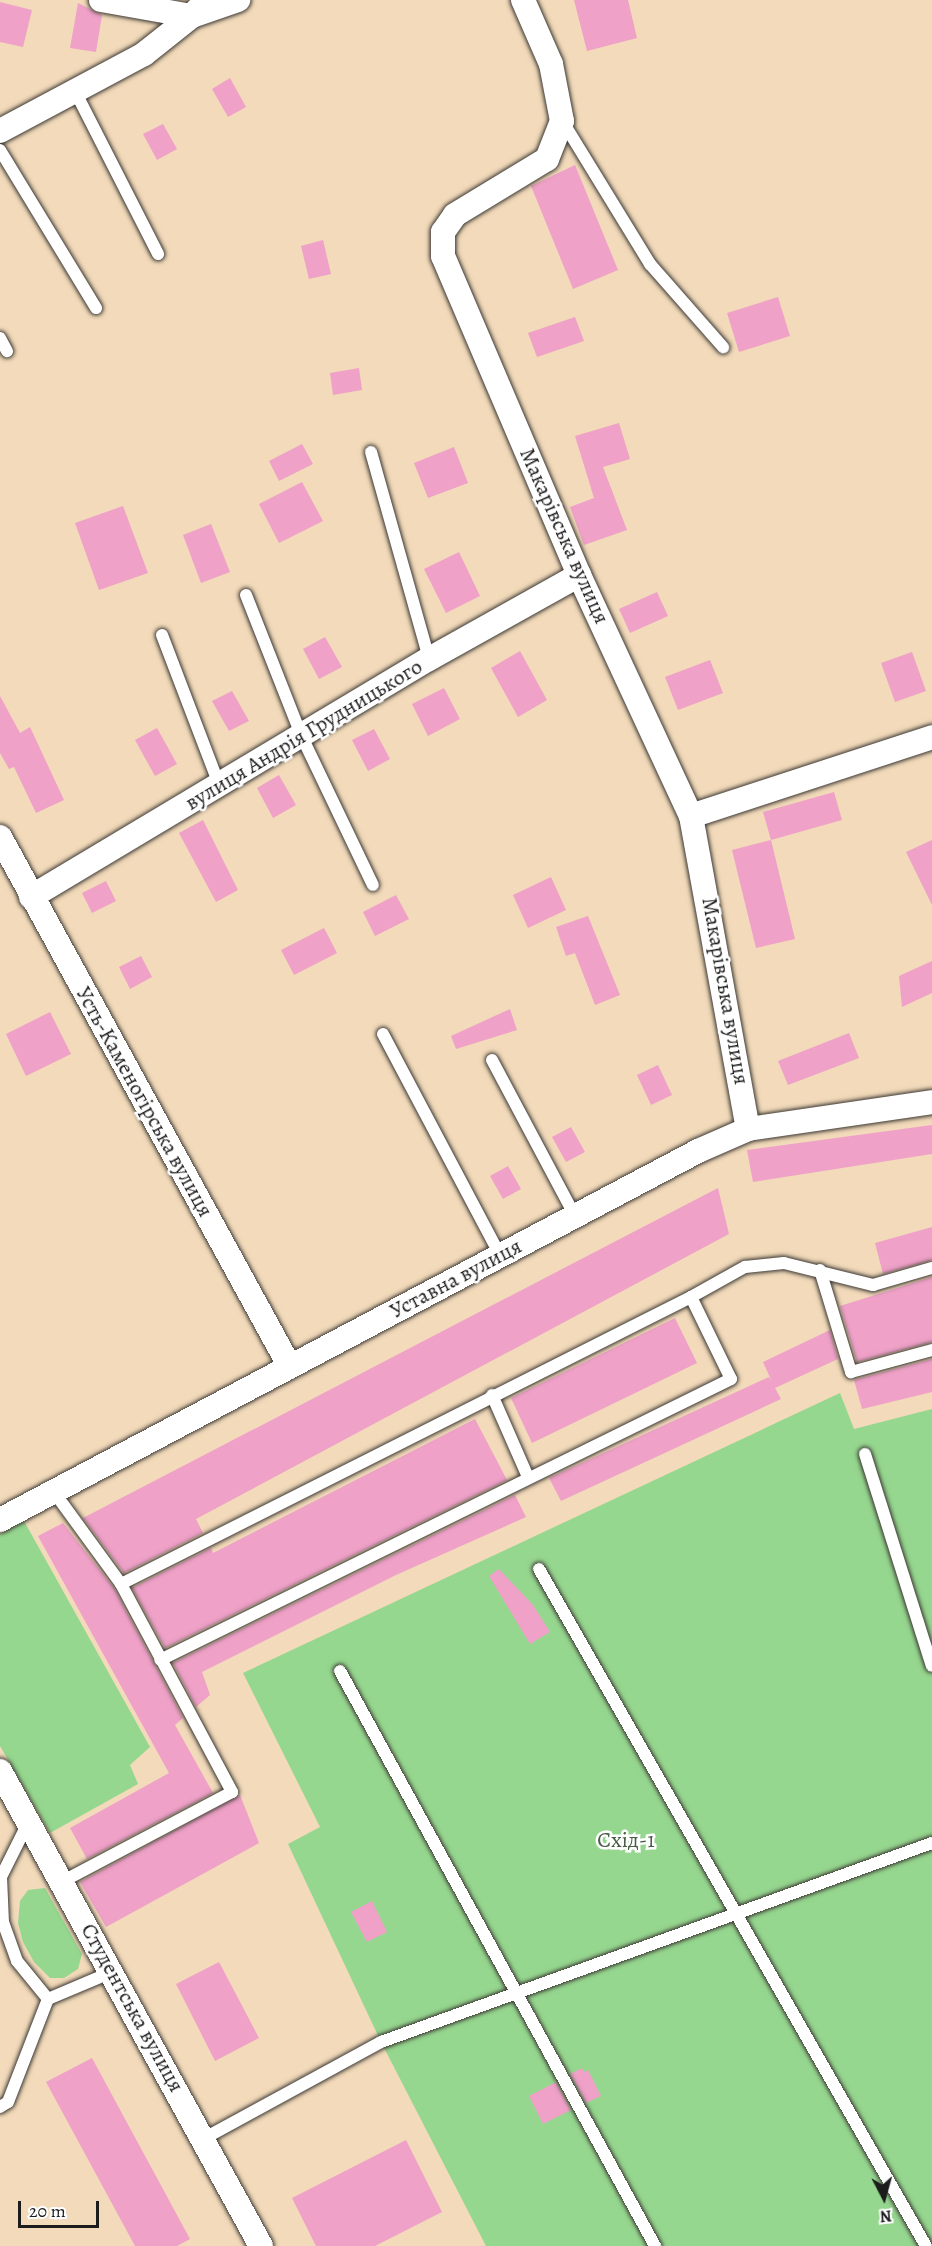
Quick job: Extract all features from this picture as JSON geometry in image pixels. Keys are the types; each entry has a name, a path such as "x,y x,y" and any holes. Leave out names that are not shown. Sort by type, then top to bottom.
{"street":[{"path":"101,0 198,8 238,0"},
{"path":"523,0 551,64 562,121"},
{"path":"0,131 144,54 198,8"},
{"name":"Макарівська вулиця","path":"562,121 548,159 455,215 443,232 443,256 579,575 692,816 748,1129"},
{"name":"вулиця Андрія Грудницького","path":"31,897 220,787 429,659 579,575"},
{"path":"692,816 932,737"},
{"name":"Усть-Каменогірська вулиця","path":"0,837 290,1367"},
{"name":"Уставна вулиця","path":"0,1520 500,1255 748,1129 932,1104"},
{"name":"Студентська вулиця","path":"0,1771 30,1820 261,2246"}],"lane":[{"path":"75,91 158,254"},
{"path":"562,121 650,264 723,347"},
{"path":"0,150 96,308"},
{"path":"0,338 7,351"},
{"path":"371,452 429,659"},
{"path":"246,596 302,737 373,885"},
{"path":"162,635 220,787"},
{"path":"383,1034 500,1255"},
{"path":"492,1060 575,1216"},
{"path":"121,1584 492,1395 691,1297 745,1267 784,1263 820,1270 873,1285 932,1268"},
{"path":"820,1270 851,1372 932,1350"},
{"path":"160,1660 528,1477 730,1380 691,1297"},
{"path":"492,1395 528,1477"},
{"path":"865,1454 932,1666"},
{"path":"54,1491 121,1584 232,1792 63,1881"},
{"path":"539,1569 926,2246"},
{"path":"340,1671 655,2246"},
{"path":"30,1820 1,1876 3,1922 17,1961 48,1999"},
{"path":"203,2139 381,2042 932,1843"},
{"path":"0,2107 8,2102 48,1999 112,1972"}],"green space":[{"name":"Схід-1","path":"840,1393 854,1429 932,1409 932,2246 486,2246 381,2042 288,1844 320,1827 243,1673"},
{"path":"24,1521 150,1747 130,1765 138,1784 50,1833 0,1746 0,1534"},
{"path":"45,1888 82,1954 78,1969 64,1978 50,1978 34,1962 23,1942 18,1923 20,1901 28,1890"}],"building":[{"path":"574,0 628,0 637,38 587,51"},
{"path":"0,2 32,10 23,47 0,42"},
{"path":"78,3 102,15 96,52 70,48"},
{"path":"230,78 246,107 228,117 212,89"},
{"path":"163,124 177,149 157,160 143,134"},
{"path":"575,165 618,270 573,289 531,186"},
{"path":"323,240 331,274 309,279 301,246"},
{"path":"778,297 790,336 739,352 727,313"},
{"path":"575,317 584,341 537,357 528,333"},
{"path":"359,368 362,390 333,395 330,373"},
{"path":"619,423 630,459 603,467 627,530 584,545 570,507 594,498 575,436"},
{"path":"302,444 313,464 279,481 269,461"},
{"path":"454,447 468,483 428,498 414,463"},
{"path":"302,482 323,521 279,543 259,504"},
{"path":"123,506 148,573 99,590 75,523"},
{"path":"211,524 230,572 201,583 183,535"},
{"path":"459,552 480,596 446,613 424,569"},
{"path":"657,592 668,616 630,633 619,609"},
{"path":"325,637 342,667 319,679 303,649"},
{"path":"520,651 547,700 518,717 491,668"},
{"path":"912,652 926,691 895,702 881,663"},
{"path":"710,660 723,693 678,710 665,677"},
{"path":"444,688 460,719 428,736 412,704"},
{"path":"232,691 249,721 229,731 212,701"},
{"path":"0,696 20,733 30,727 64,800 36,813 14,767 9,769 0,753"},
{"path":"157,728 177,764 155,776 135,740"},
{"path":"374,729 390,759 368,771 352,740"},
{"path":"279,775 296,805 273,818 257,788"},
{"path":"834,792 842,820 771,840 763,812"},
{"path":"203,820 238,890 216,902 179,833"},
{"path":"771,840 795,939 756,948 732,850"},
{"path":"932,840 932,905 906,852"},
{"path":"551,877 566,910 528,928 513,895"},
{"path":"106,881 116,901 92,913 82,893"},
{"path":"396,895 409,919 375,936 363,912"},
{"path":"588,916 620,995 595,1005 575,953 566,956 556,927"},
{"path":"324,928 337,953 294,975 281,950"},
{"path":"141,956 152,977 130,989 119,967"},
{"path":"932,961 932,993 902,1007 899,976"},
{"path":"510,1009 517,1030 456,1049 451,1036"},
{"path":"50,1012 71,1054 26,1076 6,1034"},
{"path":"849,1033 859,1058 788,1085 778,1061"},
{"path":"658,1065 672,1095 651,1105 637,1075"},
{"path":"932,1125 932,1154 753,1182 747,1150"},
{"path":"571,1127 585,1152 566,1162 552,1137"},
{"path":"508,1166 521,1189 503,1199 490,1176"},
{"path":"718,1188 729,1234 196,1519 203,1533 124,1573 83,1518"},
{"path":"932,1227 932,1260 883,1274 875,1243"},
{"path":"932,1277 932,1342 857,1362 840,1306"},
{"path":"675,1318 697,1363 532,1443 511,1398"},
{"path":"830,1330 838,1359 775,1388 781,1399 561,1501 549,1478 769,1377 772,1382 763,1362"},
{"path":"932,1359 932,1392 862,1409 854,1380"},
{"path":"475,1419 507,1480 165,1648 132,1588 211,1548 213,1553"},
{"path":"515,1495 526,1517 396,1575 202,1672 210,1695 196,1707 173,1663"},
{"path":"63,1523 114,1588 183,1718 175,1725 213,1793 87,1859 70,1828 169,1773 38,1536"},
{"path":"499,1569 533,1605 550,1632 530,1644 489,1576"},
{"path":"240,1795 259,1843 106,1927 80,1882"},
{"path":"372,1901 387,1932 367,1942 351,1912"},
{"path":"219,1962 259,2038 215,2061 176,1984"},
{"path":"92,2058 190,2239 177,2246 135,2246 46,2082"},
{"path":"582,2068 584,2072 588,2070 601,2096 586,2103 570,2074"},
{"path":"556,2082 571,2110 543,2124 529,2096"},
{"path":"406,2140 442,2212 375,2246 316,2246 292,2198"}]}
